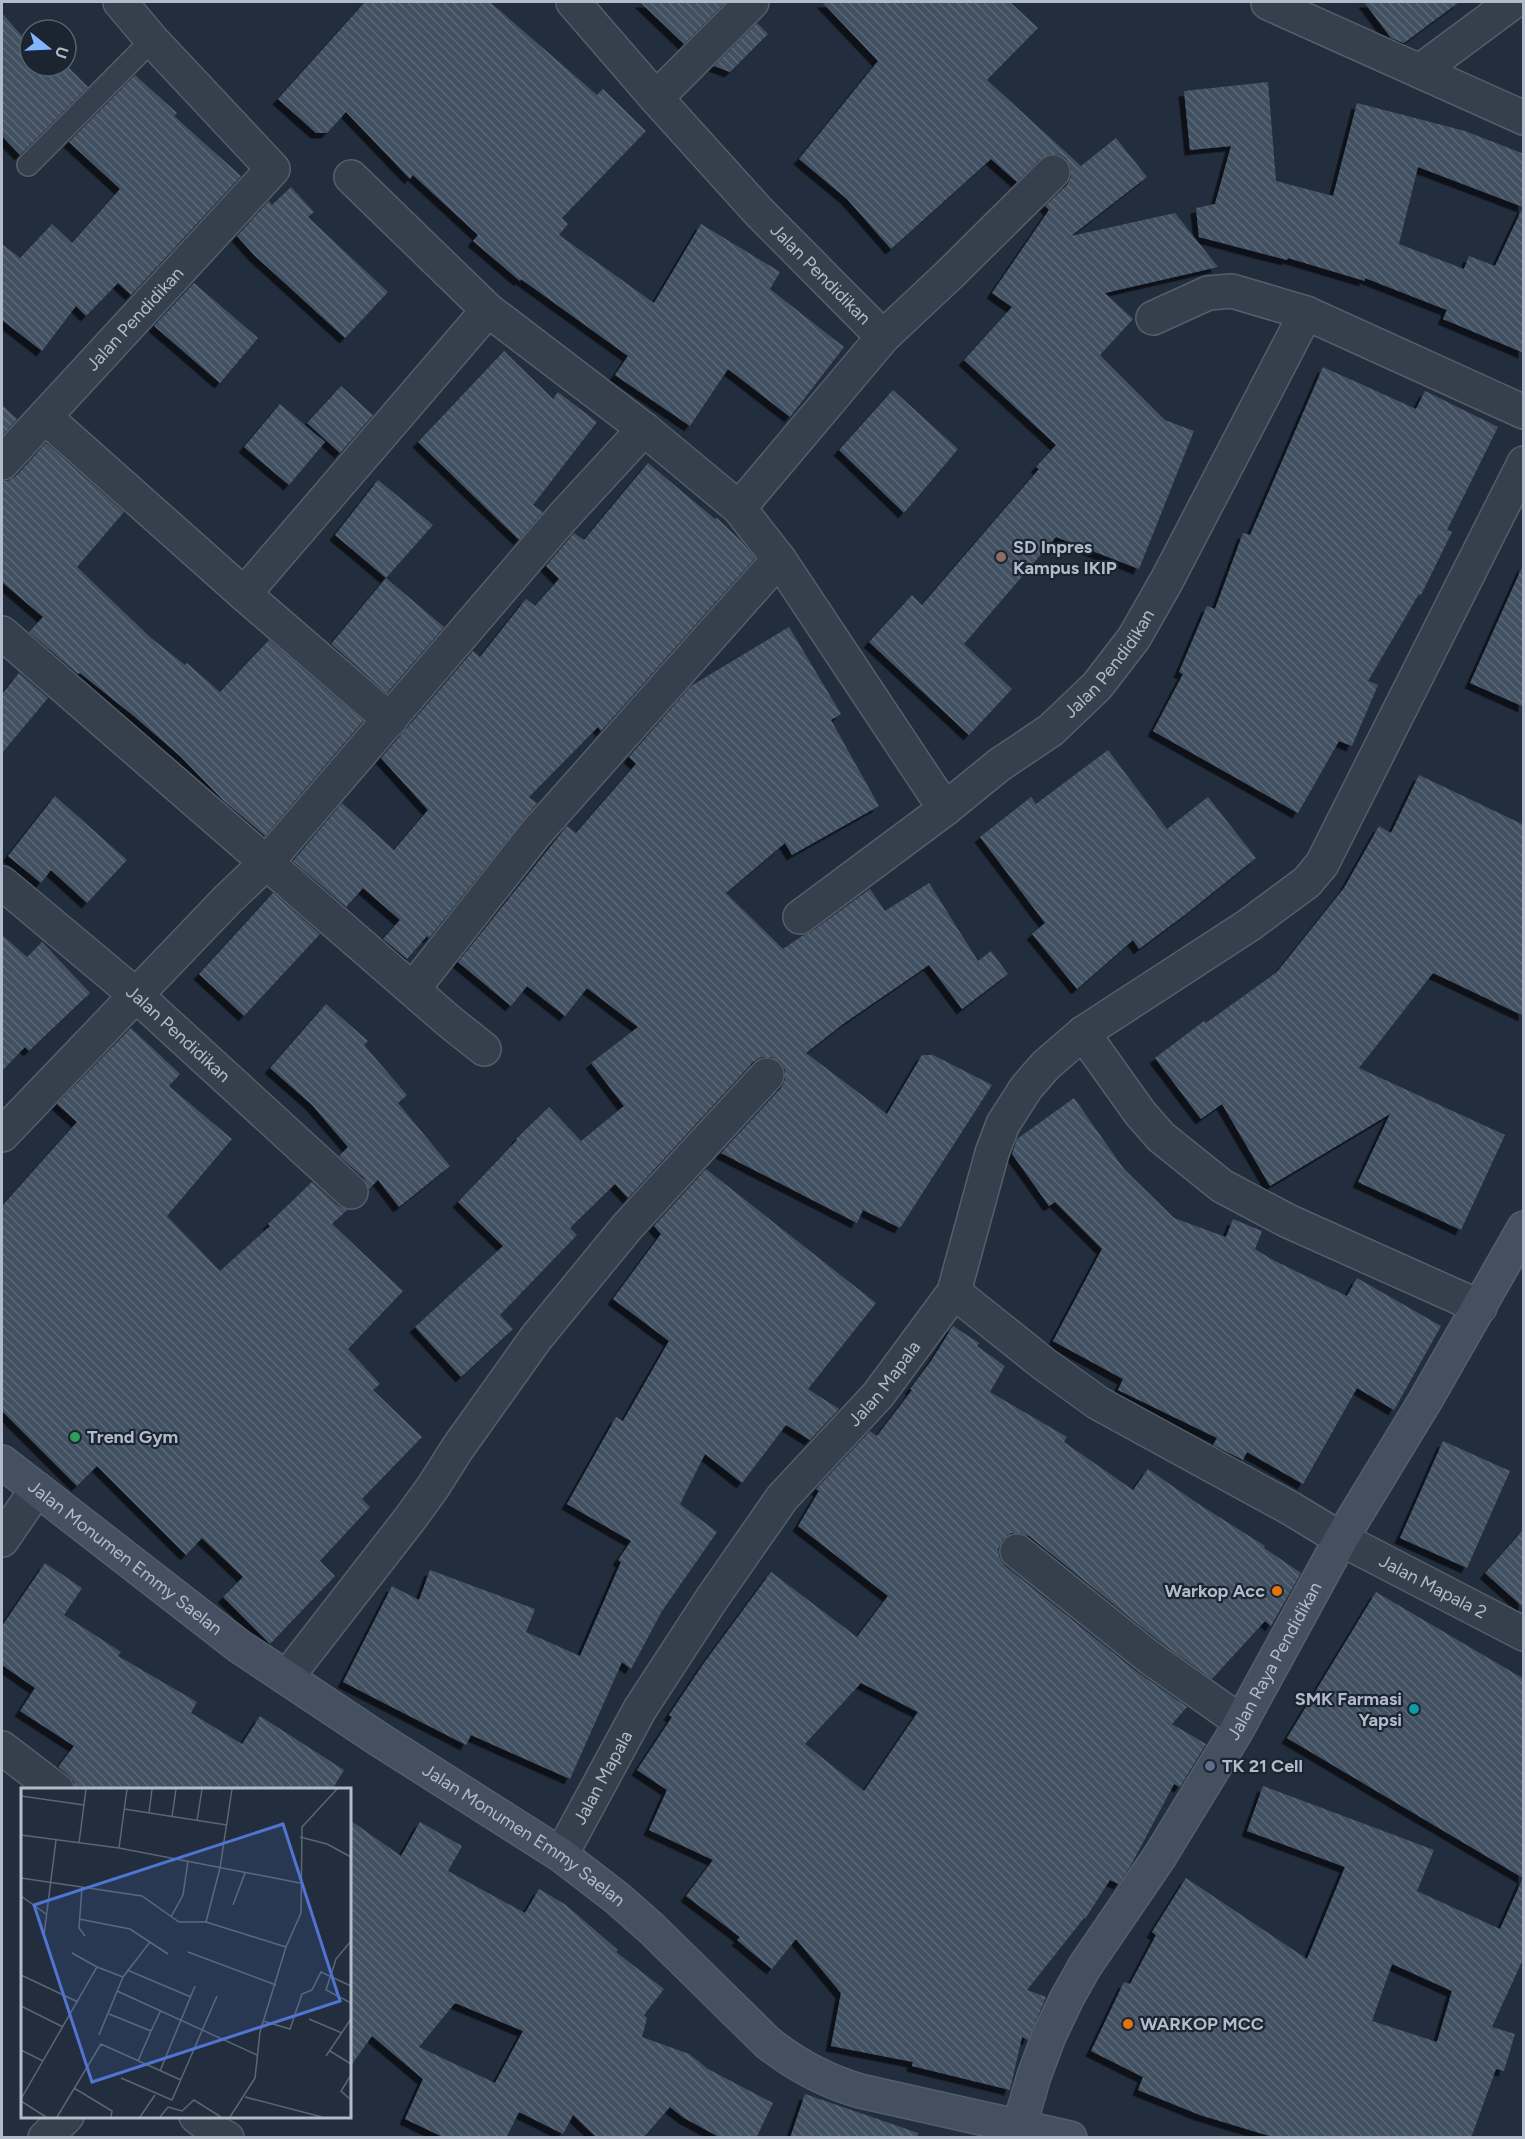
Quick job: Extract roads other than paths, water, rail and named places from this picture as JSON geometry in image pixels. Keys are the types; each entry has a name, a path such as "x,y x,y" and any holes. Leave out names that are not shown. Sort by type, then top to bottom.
{"street":[{"path":"120,2 152,40"},
{"name":"Jalan Pendidikan","path":"573,2 758,212 883,337 739,508"},
{"path":"656,98 752,2"},
{"path":"1420,71 1513,2"},
{"path":"1268,3 1524,118"},
{"name":"Jalan Pendidikan","path":"2,463 270,170 152,40"},
{"path":"883,337 1053,172"},
{"path":"351,177 488,310 644,429 739,508 779,559 945,809"},
{"path":"1153,318 1208,293 1232,291 1306,313 1524,411"},
{"path":"244,594 488,310"},
{"name":"Jalan Pendidikan","path":"800,917 945,809 999,765 1051,730 1074,711 1097,686 1134,638 1167,580 1306,313"},
{"path":"45,417 390,720"},
{"path":"2,1135 228,899 267,862 562,518 644,429"},
{"path":"1341,1539 1290,1508 1098,1402 1044,1364 954,1292 992,1153 1003,1124 1015,1103 1046,1065 1083,1033 1249,925 1307,882 1322,864 1524,463"},
{"path":"413,989 535,834 779,559"},
{"path":"2,633 484,1049"},
{"name":"Jalan Pendidikan","path":"2,883 137,996 351,1192"},
{"path":"1083,1033 1140,1113 1161,1137 1222,1186 1288,1221 1480,1307"},
{"path":"287,1677 409,1520 536,1338 627,1227 767,1075"},
{"name":"Jalan Raya Pendidikan","path":"1019,2127 1042,2056 1067,1998 1085,1966 1160,1856 1241,1722 1341,1539 1425,1401 1524,1228"},
{"name":"Jalan Mapala","path":"561,1855 640,1710 711,1600 782,1498 878,1395 954,1292"},
{"name":"Jalan Monumen Emmy Saelan","path":"2,1462 239,1646 380,1740 561,1855 617,1898 651,1928 768,2043 789,2060 813,2074 852,2089 1070,2138"},
{"path":"2,1540 37,1489"},
{"name":"Jalan Mapala 2","path":"1341,1539 1524,1635"},
{"path":"1017,1551 1149,1657 1241,1722"},
{"path":"2,1748 54,1788"},
{"path":"45,2138 65,2118"}],"lane":[{"path":"28,165 152,40"}],"place":[{"name":"SD Inpres Kampus IKIP","path":"1001,557"},
{"name":"Trend Gym","path":"75,1437"},
{"name":"Warkop Acc","path":"1277,1591"},
{"name":"SMK Farmasi Yapsi","path":"1414,1709"},
{"name":"TK 21 Cell","path":"1210,1766"},
{"name":"WARKOP MCC","path":"1128,2024"}]}
